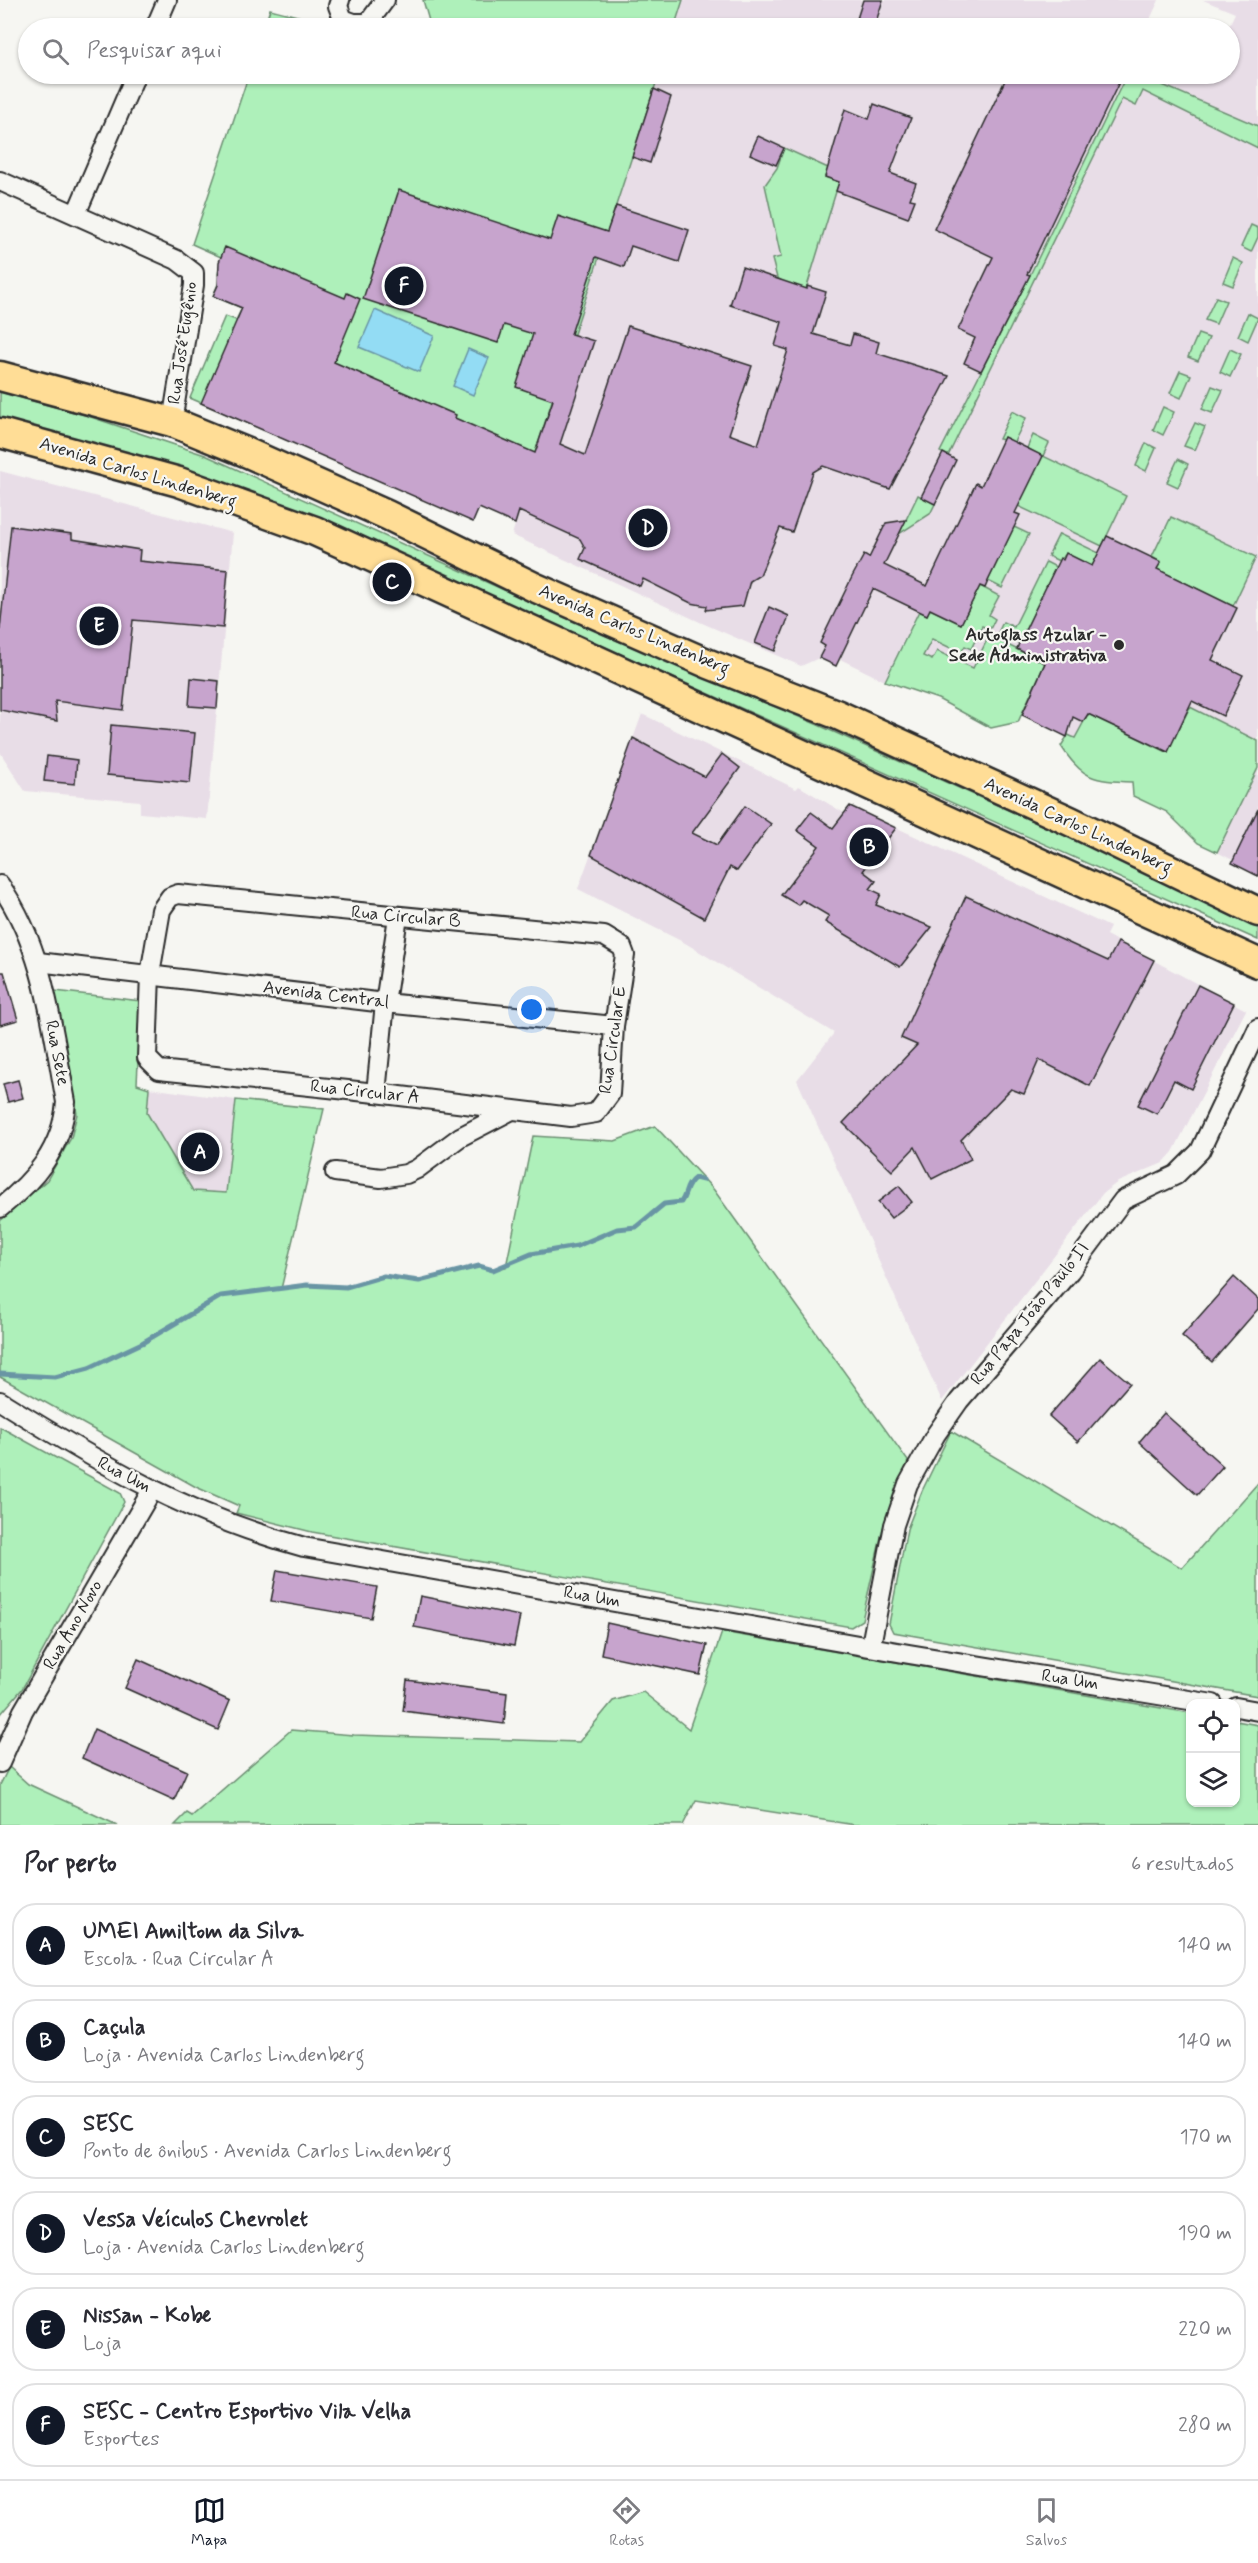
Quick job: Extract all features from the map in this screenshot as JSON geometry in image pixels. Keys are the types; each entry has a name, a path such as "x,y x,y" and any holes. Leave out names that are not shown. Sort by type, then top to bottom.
{"main road":[{"name":"Avenida Carlos Lindenberg","path":"0,376 172,422 387,515 534,587 709,664 846,719 1070,821 1258,912"},
{"name":"Avenida Carlos Lindenberg","path":"0,433 179,482 315,531 1258,963"}],"street":[{"path":"159,18 167,0"},
{"path":"340,0 338,6 343,18"},
{"path":"372,18 385,0"},
{"path":"0,181 76,214 132,84"},
{"name":"Rua José Eugênio","path":"76,214 177,260 194,273 172,422"},
{"name":"Rua Sete","path":"0,885 12,902 38,962 66,1102 64,1122 47,1161 29,1183 0,1208"},
{"name":"Rua Circular B","path":"150,974 161,910 171,897 178,894 604,936 622,948 625,955"},
{"path":"376,1093 385,1003 398,917"},
{"name":"Rua Circular E","path":"588,1115 596,1113 610,1094 614,1026 625,955"},
{"name":"Avenida Central","path":"38,962 385,1003 614,1026"},
{"name":"Rua Circular A","path":"150,974 147,1058 159,1070 571,1117 588,1115"},
{"name":"Rua Papa João Paulo II","path":"871,1645 894,1526 908,1484 936,1434 959,1401 1070,1271 1123,1200 1176,1175 1200,1151 1258,1028"},
{"path":"335,1172 381,1178 406,1174 460,1137 512,1110"},
{"name":"Rua Um","path":"0,1401 88,1456 152,1490 234,1526 304,1547 871,1645 909,1654 1186,1699"},
{"name":"Rua Ano Novo","path":"0,1763 23,1711 152,1490"},
{"path":"1240,1708 1258,1711"}],"shaded area":[{"path":"683,0 1159,0 1151,18 677,18"},
{"path":"1203,0 1258,0 1258,873 1217,852 1235,815 898,654 885,681 840,659 836,666 819,658 801,666 512,535 541,435 656,84 1240,84 1240,18 1233,18 1235,13"},
{"path":"0,471 233,533 207,819 140,813 140,801 25,791 0,752"},
{"path":"642,714 796,789 799,786 844,813 850,806 1110,927 1106,935 1246,1010 1173,1152 1163,1163 1118,1182 1103,1193 942,1401 797,1080 834,1033 685,943 578,889"},
{"path":"149,1088 236,1100 226,1193 193,1191 147,1113"}],"green space":[{"path":"423,0 683,0 677,18 428,18"},
{"path":"270,9 305,18 267,18"},
{"path":"246,84 656,84 535,453 421,498 190,398 225,316 236,320 242,308 213,296 221,277 218,275 221,257 192,244"},
{"path":"1122,84 1160,84 1258,126 1258,148 1143,91 1136,106 1122,99 948,456 940,452 1030,275"},
{"path":"784,148 828,168 825,177 839,182 805,293 781,285 782,281 777,278 772,259 781,257 765,185 777,168"},
{"path":"1251,225 1258,228 1258,237 1251,252 1241,247"},
{"path":"1233,258 1243,263 1233,286 1223,282"},
{"path":"1216,297 1226,301 1216,324 1205,320"},
{"path":"1248,313 1258,318 1248,341 1238,336"},
{"path":"1198,334 1209,338 1198,361 1188,357"},
{"path":"1230,349 1241,354 1230,377 1220,372"},
{"path":"1180,371 1191,375 1181,398 1170,393"},
{"path":"1212,386 1223,390 1212,413 1202,409"},
{"path":"0,392 85,415 205,455 597,632 816,724 1258,922 1258,940 371,542 0,424"},
{"path":"1163,407 1174,412 1163,435 1153,430"},
{"path":"1012,411 1026,418 1014,442 999,439"},
{"path":"1195,423 1205,427 1195,450 1184,446"},
{"path":"1033,435 1049,443 1043,456 1126,496 1102,546 1018,506 1042,456 1027,448"},
{"path":"1146,443 1156,448 1146,471 1136,466"},
{"path":"1178,459 1188,464 1178,487 1167,482"},
{"path":"918,495 935,504 930,514 899,534"},
{"path":"1171,517 1256,557 1233,606 1157,569 1161,562 1152,557"},
{"path":"1014,527 1029,534 1002,588 988,581"},
{"path":"1059,534 1099,553 1092,566 1066,554 1059,561 1048,556"},
{"path":"1046,562 1056,567 1019,643 998,633 1003,622 1014,627"},
{"path":"980,586 999,596 989,615 995,619 990,629 982,626 971,649 965,646 961,653 932,639 923,656 932,660 937,651 973,668 989,636 1045,663 1018,722 991,728 938,699 885,681 919,611 927,615 930,609 961,624"},
{"path":"1190,707 1258,741 1258,768 1217,852 1198,843 1167,812 1133,796 1132,782 1108,781 1090,776 1076,765 1061,746 1068,735 1075,738 1088,714 1167,752"},
{"path":"55,991 141,1001 137,1084 149,1088 147,1113 193,1191 226,1193 236,1100 324,1109 281,1289 307,1285 346,1287 384,1276 419,1281 479,1266 493,1270 506,1267 533,1136 615,1141 655,1126 714,1190 908,1461 883,1528 862,1620 851,1627 312,1532 236,1513 239,1506 196,1487 0,1377 0,1221 47,1180 71,1138 77,1114"},
{"path":"0,1427 120,1493 124,1502 22,1689 0,1715"},
{"path":"951,1431 1182,1568 1258,1483 1258,1696 893,1632 889,1624 907,1529 922,1491"},
{"path":"722,1632 1186,1712 1186,1807 1240,1807 1240,1722 1258,1725 1258,1825 855,1825 696,1800 683,1825 175,1825 187,1813 192,1816 291,1730 354,1735 579,1742 613,1701 643,1692 689,1729"},
{"path":"9,1767 28,1784 117,1825 0,1825 0,1785"}],"water":[{"path":"375,310 434,336 419,372 359,347"},
{"path":"468,349 489,358 473,395 453,386"}],"building":[{"path":"863,0 883,0 877,18 857,18"},
{"path":"1003,84 1118,84 1027,274 1030,275 981,371 964,363 975,338 958,330 993,257 934,229"},
{"path":"654,89 671,97 650,163 632,157"},
{"path":"874,104 911,118 890,173 916,183 910,199 915,200 908,218 836,191 839,182 825,177 845,109 869,119"},
{"path":"758,136 784,148 776,165 750,154"},
{"path":"399,190 550,240 558,216 607,232 616,206 689,230 679,262 631,246 624,267 596,257 571,334 594,341 560,444 585,455 628,326 752,366 729,434 758,445 788,350 775,346 782,322 730,305 742,267 807,289 807,286 826,292 813,334 850,345 853,334 879,342 876,353 949,376 890,489 823,466 813,472 792,532 780,528 760,575 750,581 743,606 706,610 707,606 691,603 643,579 640,586 580,559 585,548 580,539 519,511 515,524 479,508 473,522 201,403 242,308 213,296 218,285 219,262 225,247 345,298 347,293 360,299 334,362 456,415 455,418 535,453 553,400 516,387 533,334 504,325 498,343 363,299"},
{"path":"1004,437 1043,456 1015,513 1020,515 985,588 980,586 961,624 930,609 927,615 873,589 836,666 819,658 825,646 820,643 852,577 864,555 869,558 886,523 906,520 884,565 927,586 976,483 981,486"},
{"path":"943,453 956,460 935,504 921,497"},
{"path":"11,526 72,534 72,539 140,550 139,561 228,570 223,628 133,620 123,710 55,701 57,721 0,710 0,629"},
{"name":"Autoglass Azular - Sede Administrativa","path":"1107,536 1161,562 1157,569 1237,608 1212,660 1243,675 1223,716 1192,701 1168,752 1088,714 1083,722 1073,717 1067,737 1022,715 1045,663 1017,649 1019,643 1060,558 1063,560 1066,553 1092,566"},
{"path":"769,607 789,616 775,651 755,643"},
{"path":"191,678 219,681 217,708 189,706"},
{"path":"111,725 195,733 190,783 107,775"},
{"path":"633,738 705,777 722,754 740,768 692,833 717,845 745,806 771,824 737,871 730,867 704,918 591,855"},
{"path":"47,756 77,760 75,784 44,781"},
{"path":"850,806 896,828 863,871 876,881 870,889 881,894 876,905 932,927 900,967 825,922 829,916 802,900 798,905 781,895 819,846 797,830 811,812 833,828"},
{"path":"1258,809 1258,876 1232,863"},
{"path":"966,896 1108,961 1118,942 1154,960 1090,1086 1039,1060 1024,1094 1011,1089 961,1140 971,1159 932,1179 915,1147 892,1171 843,1123 917,1045 901,1038"},
{"path":"0,972 4,972 18,1020 0,1025"},
{"path":"1198,985 1234,1003 1191,1089 1174,1080 1157,1114 1138,1105"},
{"path":"18,1080 23,1098 8,1102 3,1084"},
{"path":"899,1186 912,1202 891,1218 878,1202"},
{"path":"1234,1277 1258,1299 1258,1309 1212,1362 1182,1336"},
{"path":"1100,1358 1130,1383 1078,1442 1049,1416"},
{"path":"1164,1413 1223,1466 1197,1495 1139,1442"},
{"path":"277,1570 377,1587 371,1618 271,1601"},
{"path":"420,1596 520,1616 514,1646 414,1627"},
{"path":"607,1623 707,1645 700,1675 601,1654"},
{"path":"138,1659 230,1701 218,1730 125,1688"},
{"path":"407,1680 507,1693 504,1724 403,1711"},
{"path":"94,1729 187,1771 174,1800 82,1758"}],"waterway":[{"path":"0,1374 55,1377 89,1368 142,1343 221,1296 307,1285 346,1287 384,1276 419,1281 479,1266 493,1270 531,1254 577,1246 617,1229 636,1227 664,1204 681,1202 689,1184 695,1178 703,1180"}],"place":[{"name":"SESC - Centro Esportivo Vila Velha","path":"404,286"},
{"name":"Vessa Veículos Chevrolet","path":"648,528"},
{"name":"SESC","path":"392,582"},
{"name":"Nissan - Kobe","path":"99,626"},
{"name":"Autoglass Azular - Sede Administrativa","path":"1119,645"},
{"name":"Caçula","path":"869,847"},
{"name":"UMEI Amiltom da Silva","path":"200,1152"}]}
